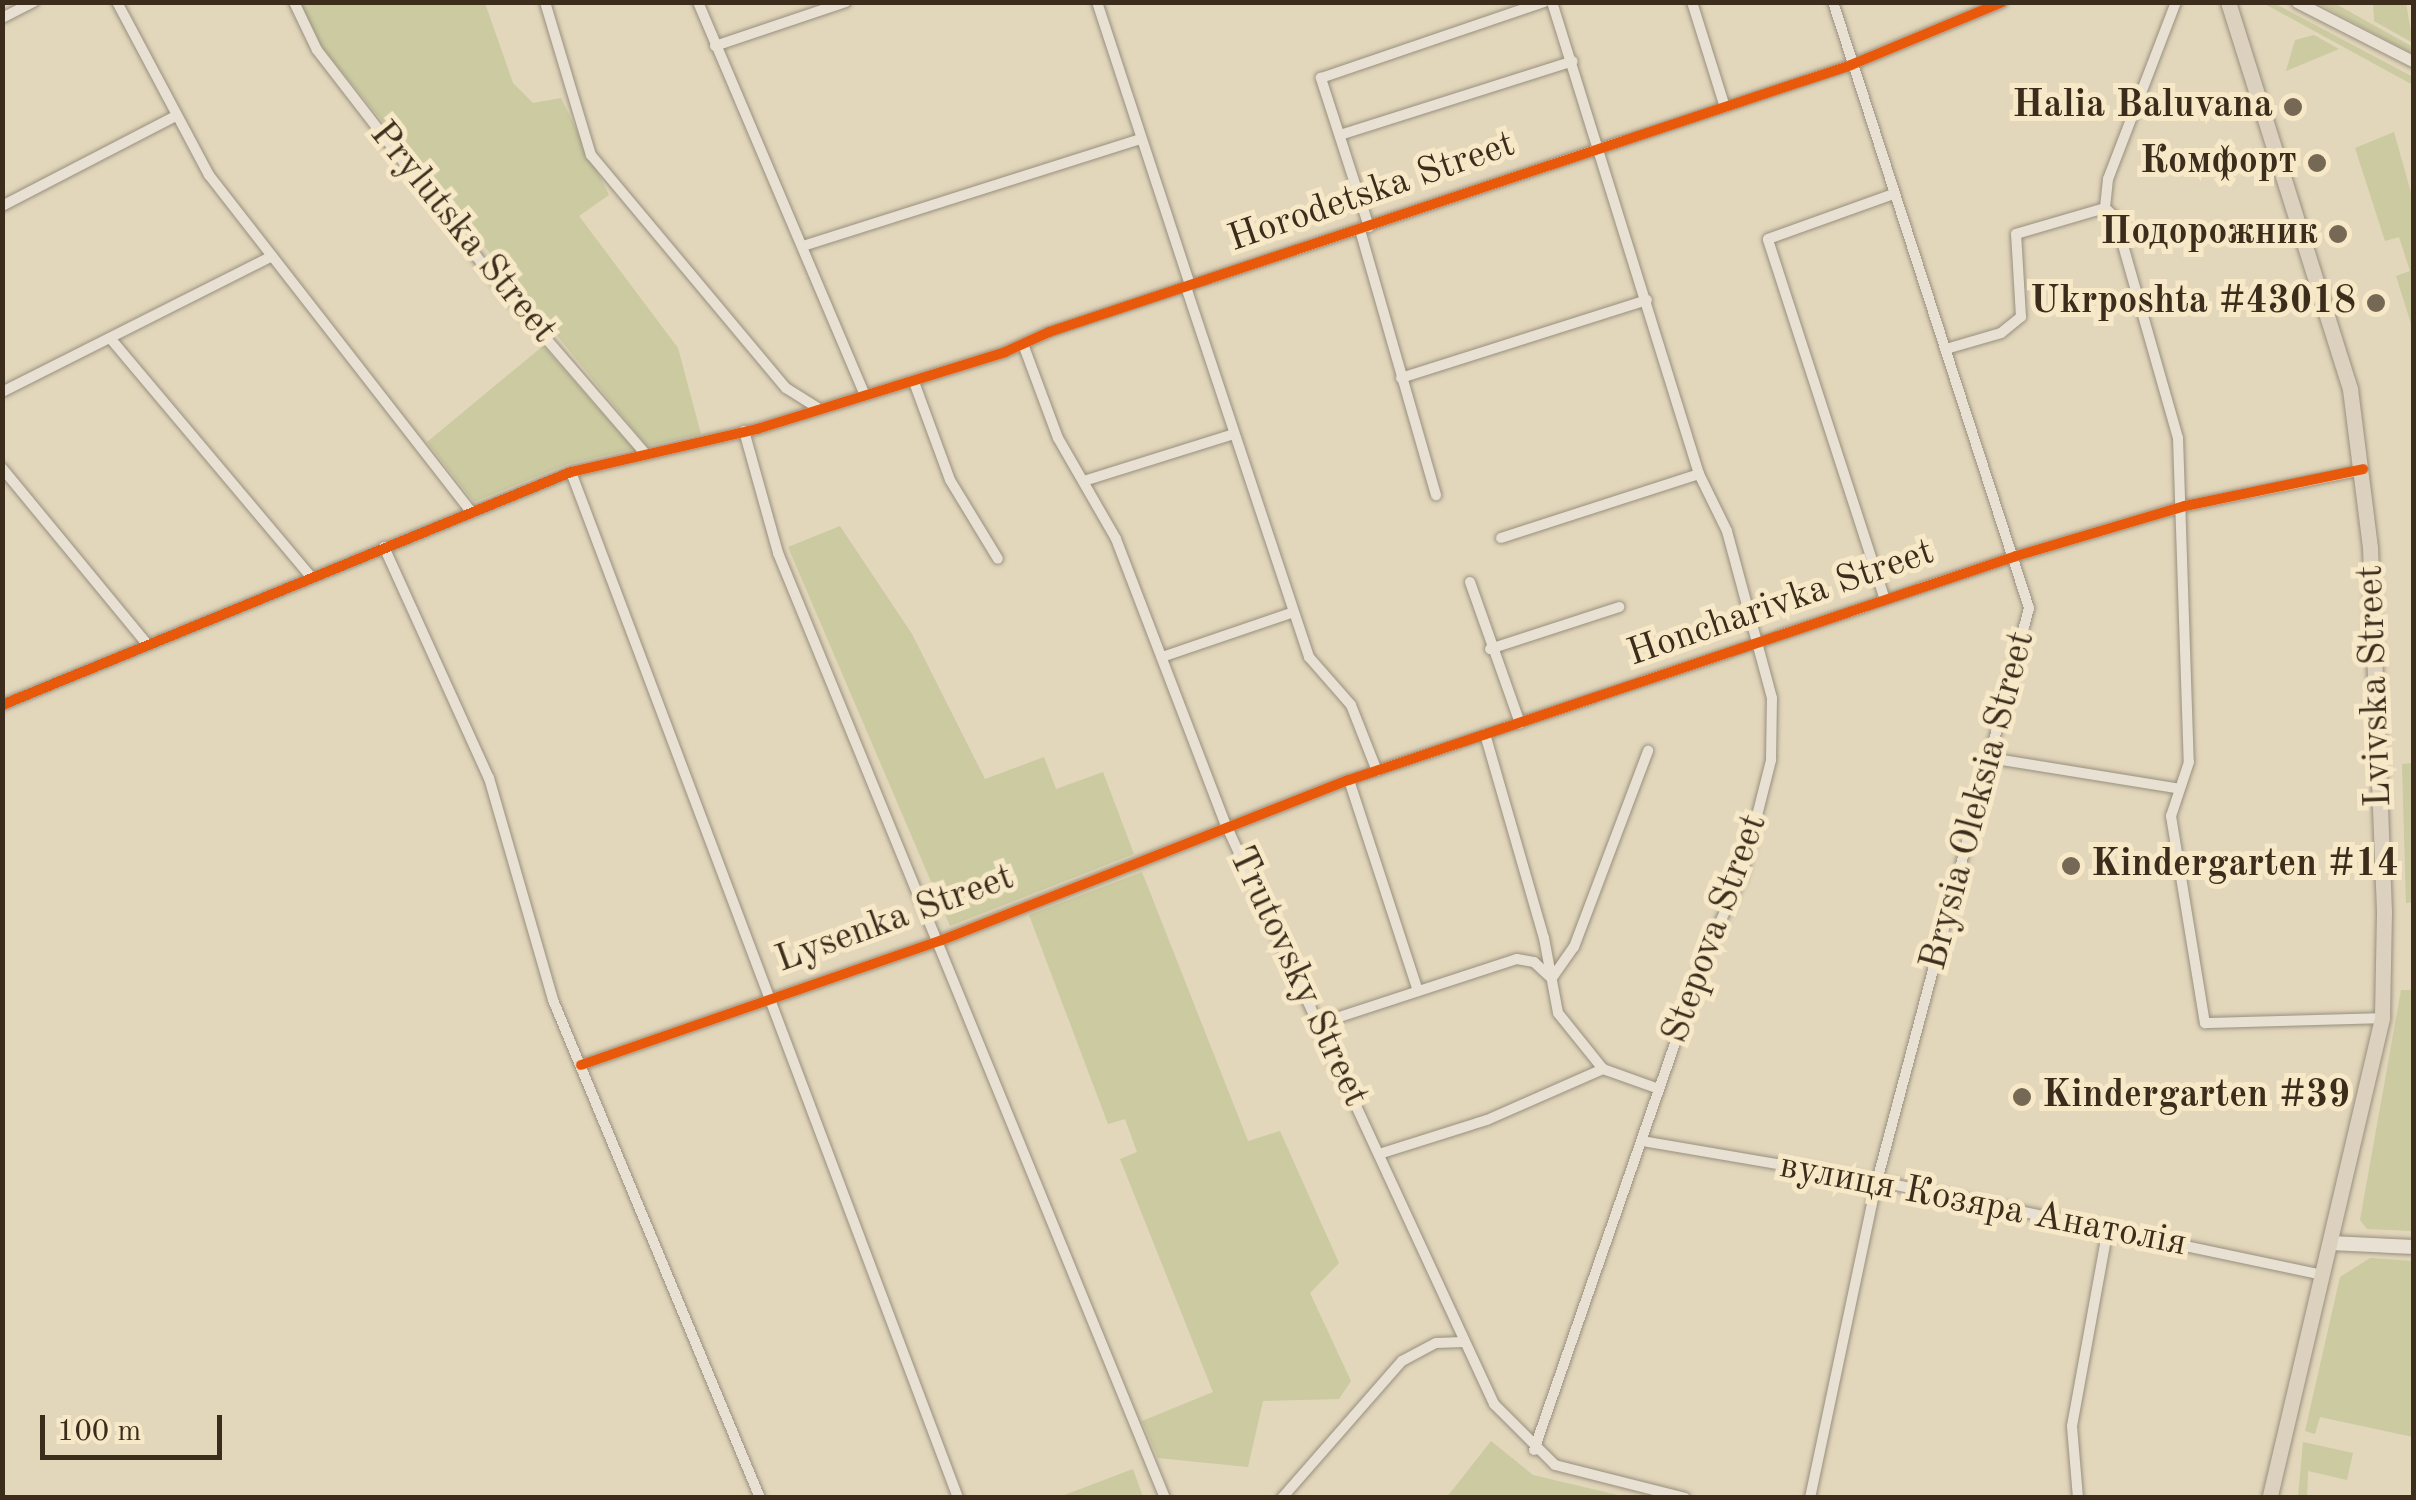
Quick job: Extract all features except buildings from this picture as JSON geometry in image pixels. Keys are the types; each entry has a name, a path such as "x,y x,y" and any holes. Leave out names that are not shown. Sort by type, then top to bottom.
{"main road":[{"name":"Lvivska Street","path":"2228,2 2350,389 2363,470 2380,774 2382,1018 2269,1498"},
{"path":"2330,1243 2414,1246"}],"street":[{"path":"2,18 34,2"},
{"path":"117,2 174,117 272,256 471,511"},
{"name":"Prylutska Street","path":"294,2 317,50 486,269 644,452"},
{"path":"545,2 591,155 786,388 819,409"},
{"path":"698,2 864,394"},
{"path":"715,46 846,2"},
{"path":"1096,2 1309,657 1352,705 1377,771"},
{"path":"1436,495 1401,378 1340,135 1321,78 1544,2"},
{"name":"Stepova Street","path":"1534,1450 1708,948 1742,876 1772,760 1772,698 1763,643 1728,531 1700,474 1602,146 1552,2"},
{"path":"1692,2 1726,106"},
{"name":"Brysia Oleksia Street","path":"1810,1498 1877,1181 2029,608 2016,556 1833,2"},
{"name":"Horodetska Street","path":"2,704 571,472 644,452 757,429 914,382 1188,286 1851,65 2002,2"},
{"path":"2104,208 2108,179 2176,2"},
{"path":"2297,2 2414,62"},
{"path":"1340,135 1573,60"},
{"path":"2,206 174,117"},
{"path":"803,246 1140,139"},
{"path":"1885,600 1768,239 1894,194"},
{"path":"1946,349 2001,334 2021,317 2016,234 2104,208"},
{"path":"2104,208 2116,218 2164,378 2185,506 2188,762 2176,788 2172,844 2205,1022 2382,1018"},
{"path":"2,392 272,256"},
{"path":"1401,378 1647,300"},
{"path":"110,338 312,577"},
{"name":"Trutovsky Street","path":"1022,344 1058,438 1087,480 1162,657 1226,825 1494,1404 1534,1450 1555,1465 1685,1498"},
{"path":"914,382 950,480 998,559"},
{"name":"Lysenka Street","path":"744,431 778,552 942,940 1165,1498"},
{"path":"1087,480 1234,434"},
{"path":"2,468 148,645"},
{"name":"Honcharivka Street","path":"1226,825 1348,780 2016,556 2185,506 2363,470"},
{"name":"Lysenka Street","path":"571,472 772,996 958,1498"},
{"path":"1501,538 1700,474"},
{"path":"384,547 489,778 553,1000 760,1498"},
{"path":"1470,582 1490,649 1520,723"},
{"path":"1490,649 1620,607"},
{"path":"1162,657 1294,612"},
{"path":"1485,734 1552,978 1558,1013 1603,1068 1659,1089"},
{"path":"1552,978 1574,947 1648,751"},
{"path":"1990,758 2176,788"},
{"path":"1348,780 1418,991"},
{"name":"Lysenka Street","path":"581,1065 942,940 1226,825"},
{"path":"1318,1024 1517,960 1534,962 1552,978"},
{"path":"1379,1154 1488,1120 1603,1068"},
{"name":"вулиця Козяра Анатолія","path":"1642,1141 1877,1181 2322,1275"},
{"path":"2078,1498 2072,1426 2108,1228"},
{"path":"1282,1498 1402,1361 1436,1343 1463,1342"}],"green space":[{"path":"300,3 485,3 513,83 533,103 561,98 609,195 579,216 678,348 701,434 647,446 322,47"},
{"path":"2263,3 2274,3 2413,77 2413,85"},
{"path":"2317,3 2334,3 2413,47 2413,54"},
{"path":"2373,3 2406,3 2413,43 2374,21"},
{"path":"2314,35 2339,49 2286,71 2295,40"},
{"path":"2394,132 2413,200 2413,330 2396,276 2410,271 2399,237 2385,241 2355,148"},
{"path":"543,346 634,449 568,464 474,502 427,442"},
{"path":"840,526 912,634 985,779 1044,757 1056,789 1103,772 1134,854 950,926 788,547"},
{"path":"2414,756 2413,902 2406,903 2402,764 2413,763"},
{"path":"1142,872 1248,1141 1280,1131 1339,1263 1310,1293 1351,1381 1339,1399 1263,1401 1248,1467 1158,1458 1142,1421 1213,1392 1120,1159 1137,1152 1125,1119 1108,1124 1029,915"},
{"path":"2401,990 2413,990 2413,1231 2367,1229 2360,1220"},
{"path":"2370,1258 2413,1261 2413,1437 2320,1417 2315,1434 2305,1431 2340,1277"},
{"path":"1491,1441 1533,1475 1626,1497 1447,1497"},
{"path":"2303,1442 2353,1453 2347,1480 2308,1471 2307,1497 2298,1497"},
{"path":"1133,1469 1143,1497 1062,1496"}],"cycle path":[{"path":"2,705 571,472 757,429 1005,352 1049,332 1851,65 2002,2"},
{"path":"581,1065 942,940 1349,780 2016,556 2185,506 2363,469"}],"place":[{"name":"Halia Baluvana","path":"2293,107"},
{"name":"Комфорт","path":"2317,163"},
{"name":"Подорожник","path":"2338,234"},
{"name":"Ukrposhta #43018","path":"2376,303"},
{"name":"Kindergarten #14","path":"2071,866"},
{"name":"Kindergarten #39","path":"2022,1097"}]}
